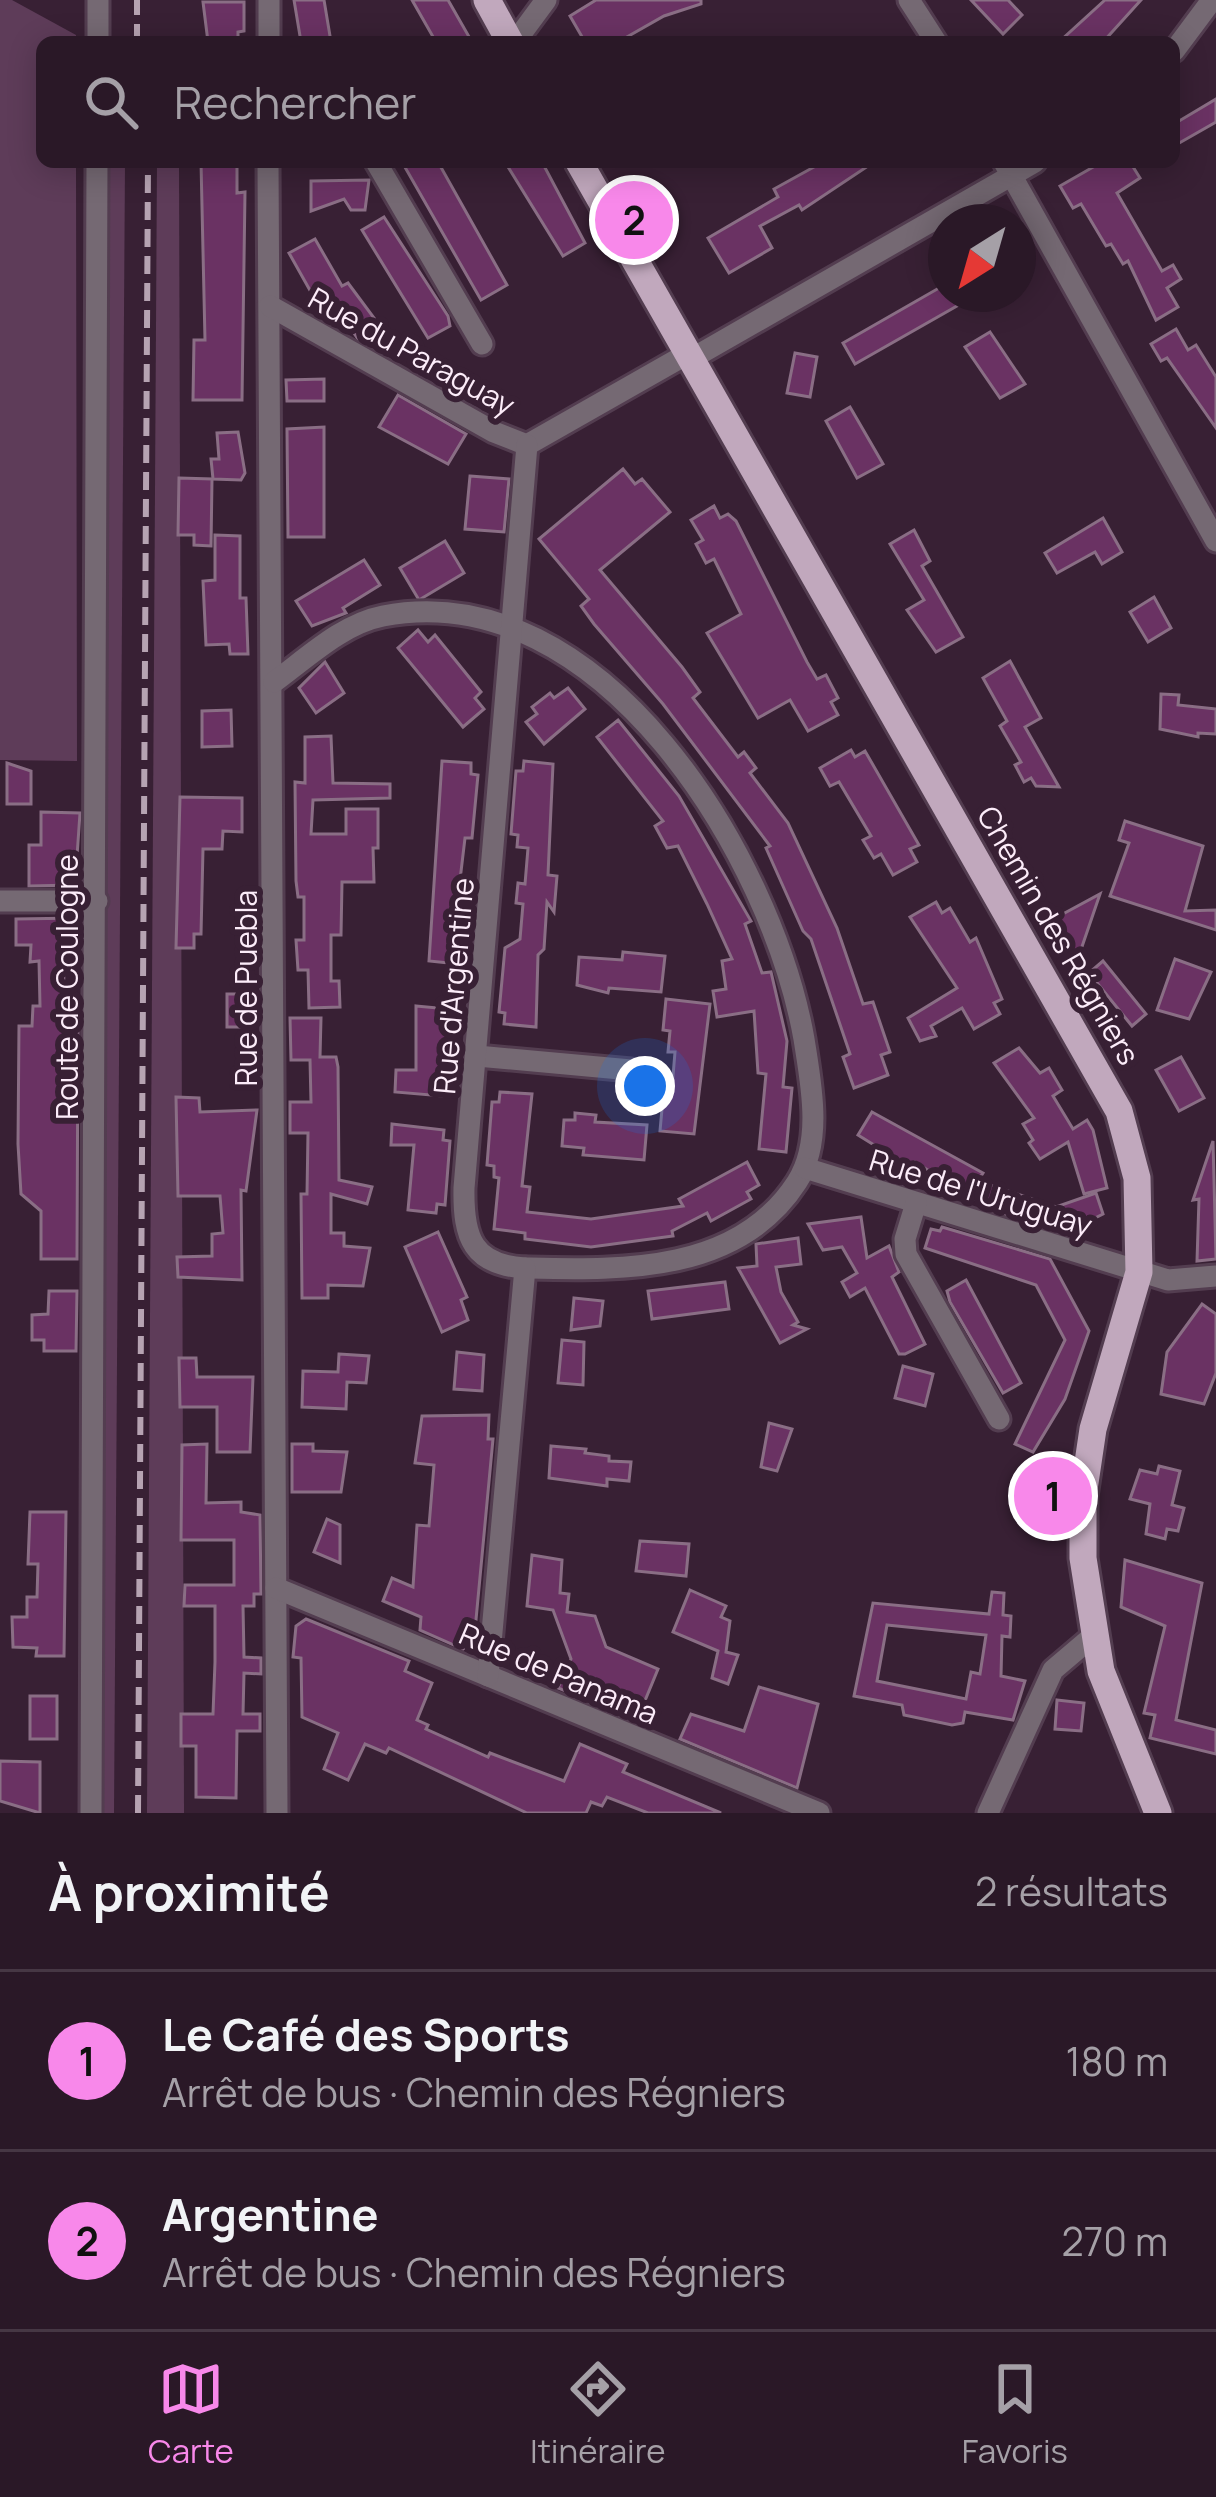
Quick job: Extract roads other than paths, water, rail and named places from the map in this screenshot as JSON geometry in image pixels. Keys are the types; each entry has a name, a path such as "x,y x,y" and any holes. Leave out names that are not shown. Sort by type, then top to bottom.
{"main road":[{"path":"487,0 509,36"},
{"name":"Chemin des Régniers","path":"582,168 1112,1094 1137,1178 1139,1272 1086,1473 1083,1558 1093,1636 1109,1695 1158,1813"}],"street":[{"path":"98,0 98,36"},
{"path":"268,36 269,0"},
{"path":"518,36 546,0"},
{"path":"909,0 932,36"},
{"path":"1180,43 1212,0"},
{"name":"Route de Coulogne","path":"91,1813 97,168"},
{"name":"Rue de Puebla","path":"268,168 277,1813"},
{"path":"379,168 482,344"},
{"path":"527,445 689,357 1008,169 1216,541"},
{"name":"Rue du Paraguay","path":"270,306 494,432 527,445"},
{"name":"Rue d'Argentine","path":"525,1268 482,1258 466,1230 464,1189 512,676 511,626 527,445"},
{"path":"274,682 342,633 382,616 430,615 511,626 576,664 645,725 694,782 738,850 776,930 797,1000 812,1111 805,1168 765,1218 708,1251 615,1269 525,1268 488,1676"},
{"path":"0,901 97,901"},
{"path":"477,1056 631,1070"},
{"name":"Rue de l'Uruguay","path":"805,1168 1139,1272 1177,1280 1216,1276"},
{"path":"916,1203 904,1239 906,1254 999,1419"},
{"name":"Rue de Panama","path":"276,1588 819,1813"},
{"path":"988,1813 1053,1670 1093,1636"}],"railway":[{"path":"137,0 137,36"},
{"path":"138,1813 148,168"}],"place":[{"name":"Argentine","path":"634,220"},
{"name":"Le Café des Sports","path":"1053,1496"}]}
